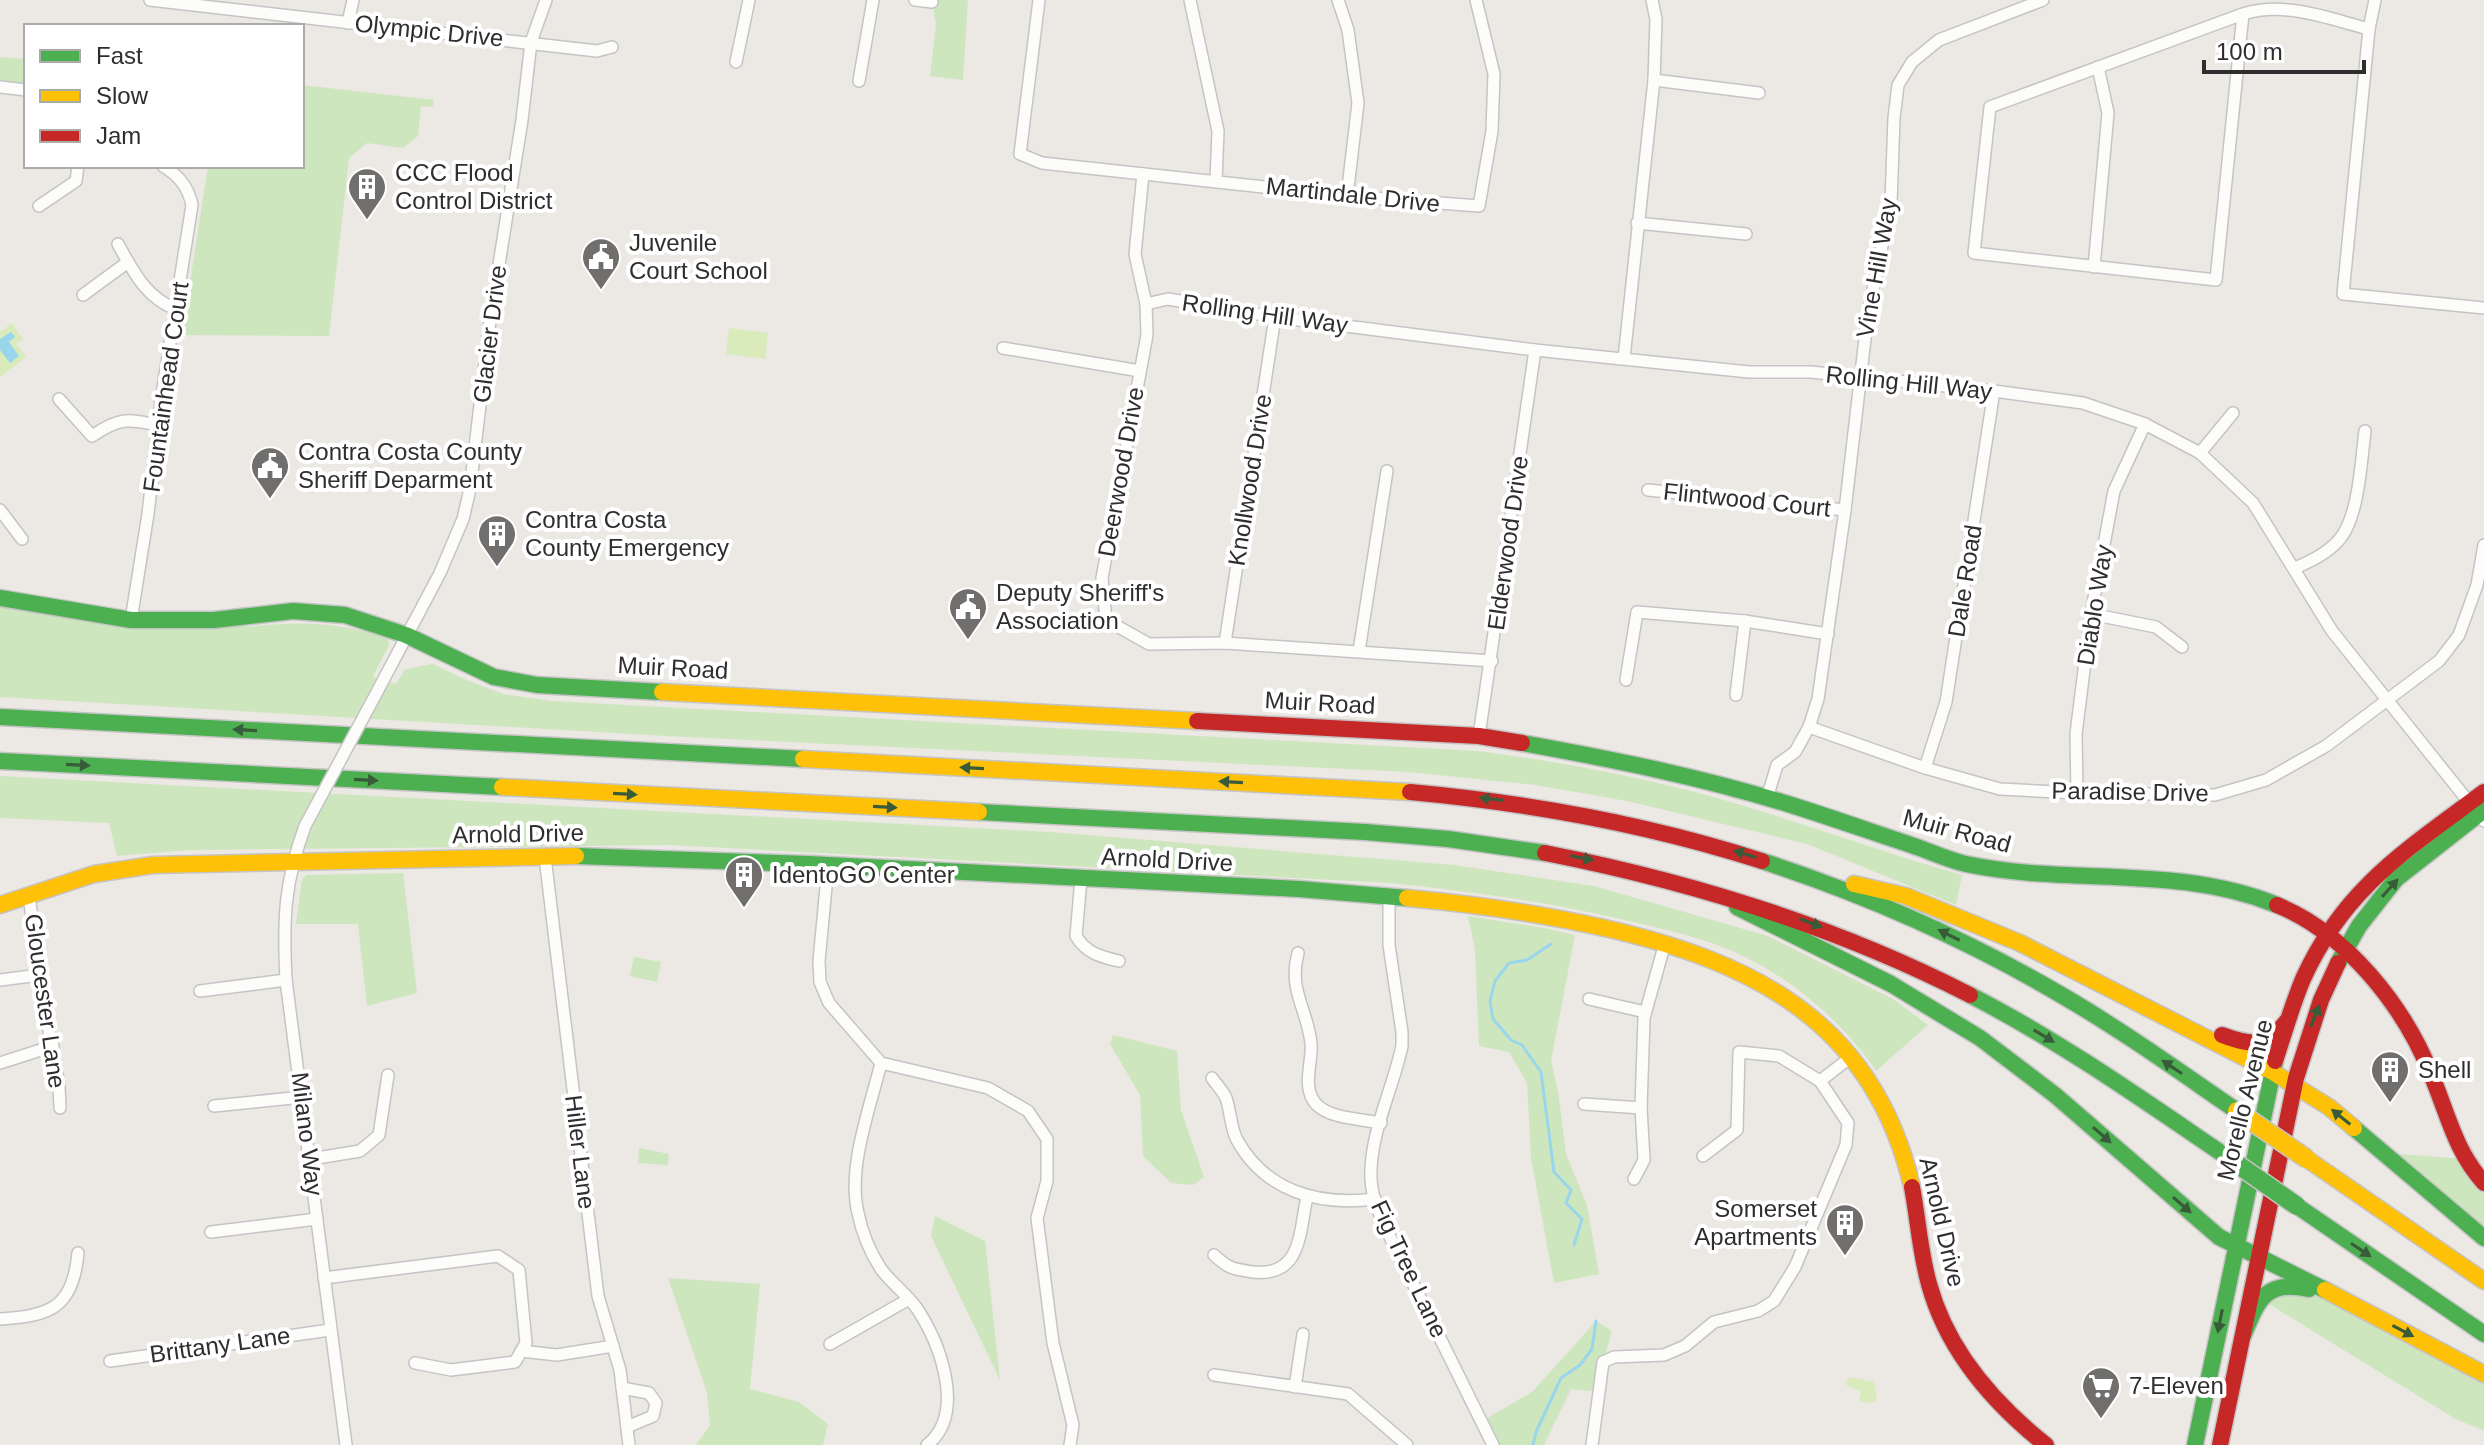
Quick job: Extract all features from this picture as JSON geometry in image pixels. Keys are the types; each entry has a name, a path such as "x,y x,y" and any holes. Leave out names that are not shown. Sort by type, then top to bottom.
{"main road":[{"name":"Muir Road","path":"0,598 131,620 203,621 293,611 318,612 360,619 406,635 494,677 537,685 1479,736 1598,755 1767,798 1965,863 2060,875 2176,878 2223,886 2285,909 2327,935 2388,999 2411,1033 2430,1070 2465,1159 2484,1183"},
{"path":"0,717 1448,794 1533,805 1641,826 1725,848 1818,879 1932,926 2031,977 2123,1034 2484,1281"},
{"path":"0,761 1414,836 1559,854 1632,869 1710,890 1844,936 1978,998 2083,1059 2484,1334"},
{"name":"Morello Avenue","path":"2195,1445 2271,1071 2303,980 2327,935 2353,899 2384,867 2480,808"},
{"name":"Morello Avenue","path":"2220,1445 2294,1084 2311,1023 2343,950 2386,891 2480,808"},
{"name":"Arnold Drive","path":"0,905 94,874 123,868 292,861 667,858 1389,895 1531,912 1577,920 1665,943 1730,965 1778,990 1808,1013 1851,1057 1885,1111 1902,1155 1928,1282 1944,1325 1985,1390 2021,1427 2046,1445"},
{"path":"1818,879 1883,889 1954,914 2020,943 2271,1071 2329,1107 2484,1238"},
{"path":"1710,890 1750,915 1891,984 1980,1038 2055,1095 2219,1237 2484,1374"},
{"path":"2182,1025 2210,1030 2238,1041 2264,1043 2276,1038 2287,1021"},
{"path":"2243,1336 2259,1298 2268,1290 2282,1285 2296,1285 2333,1295"}],"street":[{"name":"Olympic Drive","path":"150,0 597,51 612,47"},
{"path":"348,23 353,0"},
{"name":"Glacier Drive","path":"305,826 453,544 470,489 490,321 521,130 531,42 546,0"},
{"path":"736,62 749,0"},
{"path":"859,81 873,0"},
{"path":"915,0 932,2"},
{"name":"Martindale Drive","path":"1039,0 1020,154 1042,163 1347,196 1479,206 1492,131 1494,74 1476,0"},
{"path":"1190,0 1218,131 1216,181"},
{"path":"1338,0 1348,30 1358,103 1347,196"},
{"path":"1624,358 1654,80 1656,19 1652,0"},
{"name":"Vine Hill Way","path":"1767,798 1777,765 1795,752 1809,727 1818,699 1845,510 1858,378 1891,203 1898,85 1912,62 1939,40 2043,0"},
{"path":"2375,0 2369,29 2343,294 2484,308"},
{"path":"2243,14 2216,280 1974,253 1990,107 2243,14 2261,9 2285,8 2369,29"},
{"path":"2094,267 2108,113 2098,67"},
{"path":"1654,80 1759,93"},
{"path":"0,87 24,90"},
{"path":"39,206 76,181 78,168"},
{"name":"Fountainhead Court","path":"131,620 192,205 190,194 177,174 166,168"},
{"name":"Deerwood Drive","path":"1143,174 1135,254 1146,304 1147,335 1102,578 1106,620 1149,644 1225,643 1492,661"},
{"path":"1637,223 1746,234"},
{"path":"118,244 141,284 160,303 176,309"},
{"path":"83,295 128,262"},
{"name":"Rolling Hill Way","path":"1146,304 1168,299 1275,317 1535,350 1749,372 1811,372 1994,391 2083,403 2145,424 2200,453 2253,503 2332,631 2480,808"},
{"name":"Knollwood Drive","path":"1225,643 1275,317"},
{"path":"1003,348 1140,371"},
{"name":"Elderwood Drive","path":"1479,736 1535,350"},
{"name":"Dale Road","path":"1925,768 1946,702 1994,391"},
{"path":"59,399 92,436 114,421 126,419 159,425"},
{"path":"2200,453 2233,413"},
{"name":"Diablo Way","path":"2077,793 2076,734 2091,614 2114,491 2145,424"},
{"path":"2295,568 2319,558 2340,540 2352,513 2365,431"},
{"path":"1359,651 1387,471"},
{"name":"Flintwood Court","path":"1648,490 1845,510"},
{"path":"0,510 22,539"},
{"name":"Paradise Drive","path":"1809,727 1925,768 2000,789 2215,795 2266,780 2326,746 2439,661 2459,635 2477,585 2484,545"},
{"path":"1626,680 1637,612 1745,621 1828,634"},
{"path":"2091,614 2156,627 2182,647"},
{"path":"1736,695 1745,621"},
{"name":"Milano Way","path":"305,826 292,861 283,925 286,980 346,1445"},
{"name":"Hiller Lane","path":"545,857 598,1296 622,1388 629,1445"},
{"path":"828,866 819,961 820,982 829,1003 881,1063 988,1088 1028,1111 1047,1139 1047,1181 1037,1218 1053,1343 1073,1425 1070,1445"},
{"path":"1081,879 1076,936 1099,957 1119,961"},
{"name":"Gloucester Lane","path":"29,895 60,1108"},
{"name":"Fig Tree Lane","path":"1389,895 1389,945 1402,1046 1371,1160 1371,1182 1388,1233 1493,1445"},
{"path":"1634,1179 1644,1160 1641,1108 1645,1012 1665,943"},
{"path":"1298,953 1293,973 1311,1044 1308,1085 1316,1103 1333,1113 1381,1123"},
{"path":"0,980 39,975"},
{"path":"200,991 286,980"},
{"path":"1589,999 1645,1012"},
{"path":"0,1063 53,1046"},
{"path":"1592,1445 1603,1362 1614,1357 1664,1355 1685,1346 1714,1322 1758,1311 1774,1301 1795,1267 1846,1145 1848,1123 1820,1081 1779,1056 1739,1052 1737,1130 1703,1156"},
{"path":"1820,1081 1851,1057"},
{"path":"881,1063 856,1169 856,1202 870,1250 882,1271 919,1311 950,1388 942,1428 927,1445"},
{"path":"311,1159 360,1151 379,1135 388,1075"},
{"path":"1212,1078 1226,1098 1237,1140 1255,1164 1273,1180 1307,1197 1345,1202 1375,1199"},
{"path":"214,1106 302,1097"},
{"path":"1584,1104 1641,1108"},
{"path":"1214,1255 1229,1269 1269,1274 1285,1267 1295,1252 1307,1197"},
{"path":"211,1232 317,1219"},
{"path":"0,1319 38,1316 64,1299 72,1286 78,1253"},
{"path":"324,1278 498,1256 519,1270 526,1343 515,1362 451,1370 415,1363"},
{"path":"830,1344 909,1299"},
{"name":"Brittany Lane","path":"110,1361 330,1330"},
{"path":"1295,1387 1303,1334"},
{"path":"521,1351 557,1355 613,1346"},
{"path":"1214,1375 1348,1394 1407,1445"},
{"path":"622,1388 649,1393 656,1403 653,1416 627,1427"}],"green space":[{"path":"932,0 968,0 963,80 930,76 936,25"},
{"path":"0,57 24,59 24,90 0,87"},
{"path":"304,85 434,100 433,107 421,106 418,136 403,148 367,143 349,158 329,336 182,335 208,168 304,168"},
{"path":"12,323 23,339 16,344 26,357 0,377 0,332"},
{"path":"729,328 768,333 765,359 726,354"},
{"path":"0,598 65,609 243,617 246,627 301,624 351,628 388,637 389,645 373,677 396,684 405,669 433,664 503,694 552,701 1478,751 1676,787 1769,813 1962,875 1956,905 1807,844 1627,801 1535,785 1408,772 665,736 0,697"},
{"path":"0,776 1051,832 1454,865 1594,886 1768,936 1893,999 1928,1025 1876,1071 1850,1037 1803,993 1768,969 1723,947 1607,916 1454,890 1391,883 669,845 189,850 117,856 109,823 0,818"},
{"path":"403,873 417,993 367,1006 358,924 296,924 302,879 307,875"},
{"path":"1468,916 1575,935 1551,1061 1566,1154 1587,1205 1599,1274 1554,1283 1531,1158 1527,1083 1509,1052 1479,1046 1475,949"},
{"path":"634,957 661,962 657,982 630,976"},
{"path":"1113,1035 1177,1051 1181,1110 1204,1177 1193,1185 1171,1183 1143,1156 1140,1095 1110,1044"},
{"path":"639,1148 669,1154 668,1165 638,1163"},
{"path":"2385,1153 2465,1159 2484,1183 2484,1238"},
{"path":"935,1216 985,1241 1000,1380 931,1236"},
{"path":"668,1278 760,1284 750,1389 799,1402 828,1424 823,1445 696,1445 710,1425 707,1393"},
{"path":"2296,1285 2484,1374 2484,1431 2454,1418 2259,1298"},
{"path":"1596,1321 1612,1331 1599,1392 1571,1389 1544,1445 1493,1445 1482,1421 1532,1392"},
{"path":"1848,1377 1874,1382 1877,1400 1870,1403 1859,1401 1861,1392 1846,1385"}],"water":[{"path":"11,332 15,337 9,342 19,356 10,363 0,350 0,339"}],"waterway":[{"path":"1551,944 1527,960 1509,963 1495,981 1490,1001 1493,1019 1511,1040 1522,1045 1541,1072 1554,1172 1571,1190 1566,1203 1582,1219 1574,1245"},
{"path":"1533,1445 1561,1378 1580,1365 1592,1349 1596,1321"}],"traffic: fast":[{"path":"0,598 131,620 214,620 293,611 345,615 406,635 494,677 537,685 662,692"},
{"path":"0,717 803,759"},
{"path":"1522,743 1722,785 1820,814 1966,864 2045,874 2201,884 2239,892 2277,905"},
{"path":"0,761 502,787"},
{"path":"2338,963 2359,926 2396,879 2484,810"},
{"path":"979,812 1365,832 1448,839 1545,853"},
{"path":"576,856 809,864 1299,889 1407,898"},
{"path":"1762,861 1878,904 1991,956 2107,1023 2237,1111"},
{"path":"1737,907 1891,984 1980,1038 2055,1095 2219,1237 2325,1290"},
{"path":"1970,995 2069,1051 2227,1157"},
{"path":"2195,1445 2275,1061"},
{"path":"2354,1128 2484,1238"},
{"path":"2227,1157 2297,1206"},
{"path":"2297,1206 2484,1334"},
{"path":"2243,1336 2253,1312 2265,1295 2282,1287 2309,1289"}],"traffic: slow":[{"path":"662,692 1197,721"},
{"path":"803,759 1410,792"},
{"path":"502,787 979,812"},
{"path":"0,905 94,874 153,865 576,856"},
{"path":"1854,884 1906,896 2020,943 2271,1071 2329,1107 2354,1128"},
{"path":"1407,898 1552,917 1600,927 1656,941 1708,959 1756,981 1799,1008 1837,1041 1869,1082 1894,1130 1912,1187"},
{"path":"2237,1111 2307,1159"},
{"path":"2307,1159 2484,1281"},
{"path":"2325,1290 2484,1374"}],"traffic: jam":[{"path":"1197,721 1479,736 1522,743"},
{"path":"1410,792 1499,802 1588,817 1675,836 1762,861"},
{"path":"2275,1061 2303,979 2338,919 2358,895 2404,852 2484,792"},
{"path":"1545,853 1655,878 1762,909 1867,948 1970,995"},
{"path":"2277,905 2302,918 2349,953 2389,998 2419,1048 2465,1157 2484,1183"},
{"path":"2220,1445 2296,1078 2321,1000 2338,963"},
{"path":"2222,1035 2250,1043 2258,1042 2272,1036 2287,1021"},
{"path":"1912,1187 1926,1272 1947,1331 1990,1393 2046,1445"}],"place":[{"name":"CCC Flood Control District","path":"367,221"},
{"name":"Juvenile Court School","path":"601,291"},
{"name":"Contra Costa County Sheriff Deparment","path":"270,500"},
{"name":"Contra Costa County Emergency","path":"497,568"},
{"name":"Deputy Sheriff's Association","path":"968,641"},
{"name":"IdentoGO Center","path":"744,909"},
{"name":"Shell","path":"2390,1104"},
{"name":"Somerset Apartments","path":"1845,1257"},
{"name":"7-Eleven","path":"2101,1420"}]}
